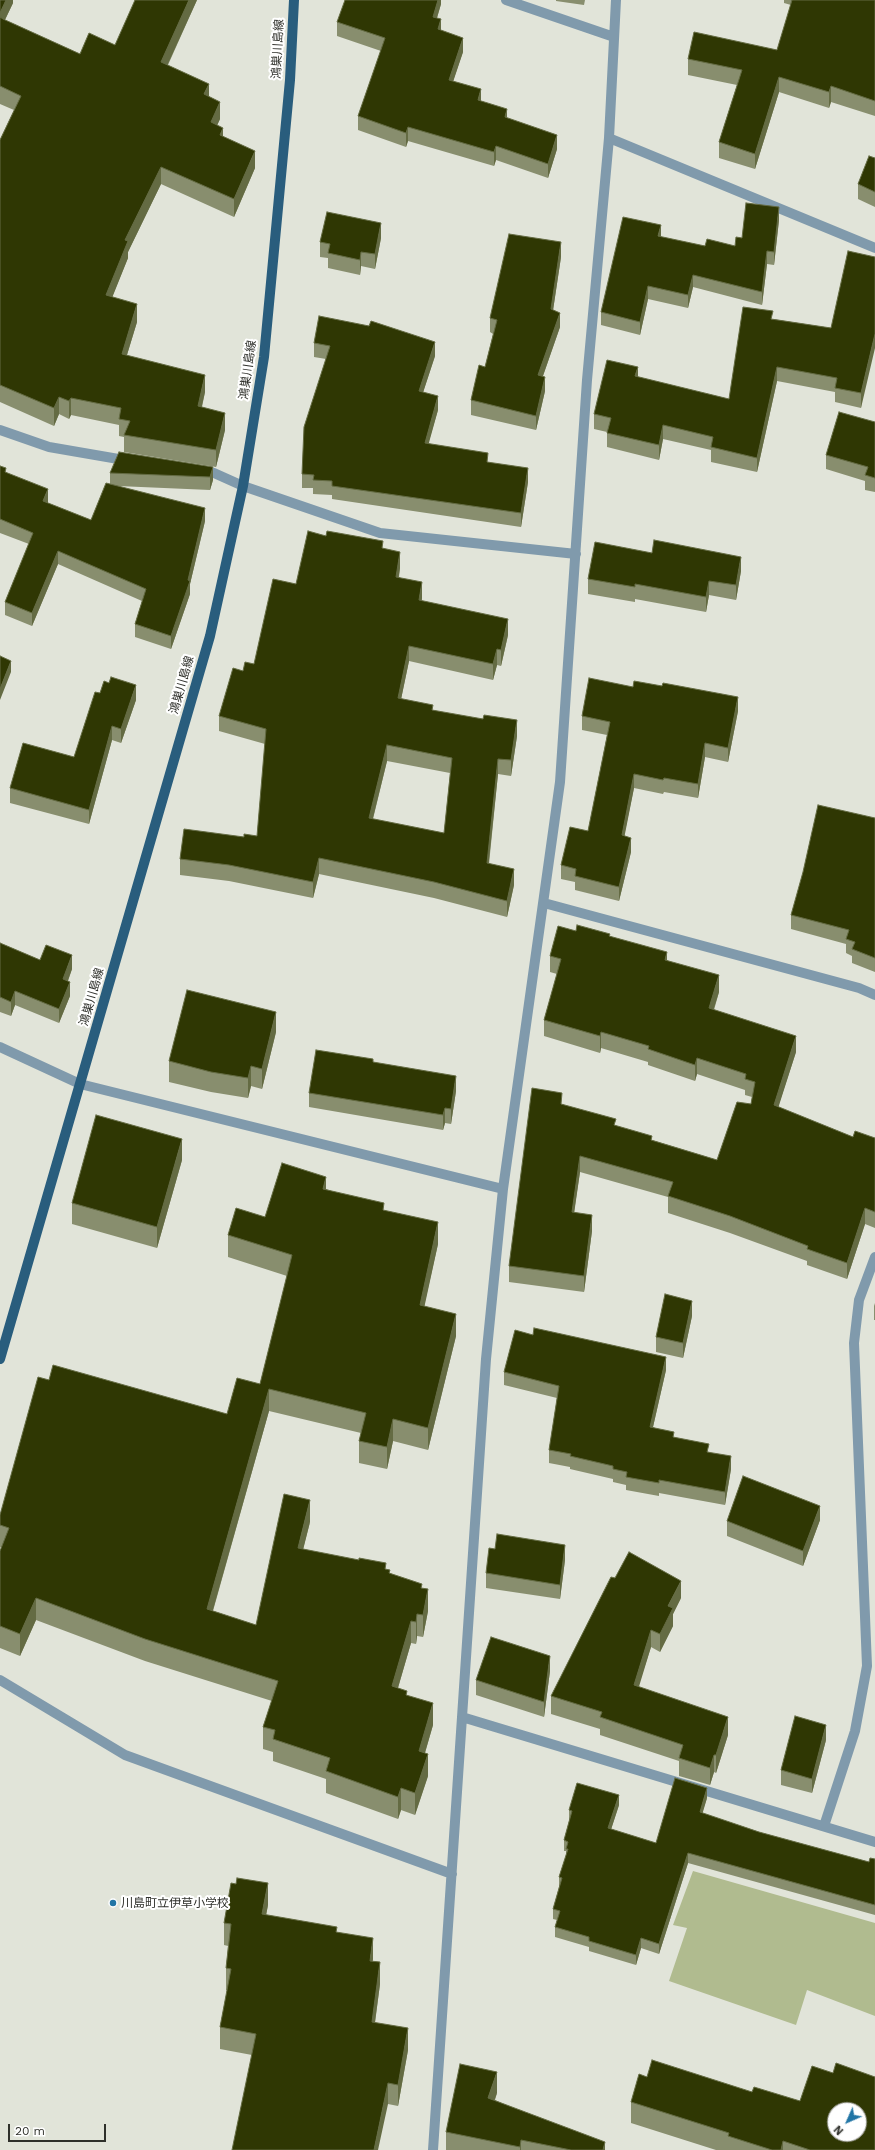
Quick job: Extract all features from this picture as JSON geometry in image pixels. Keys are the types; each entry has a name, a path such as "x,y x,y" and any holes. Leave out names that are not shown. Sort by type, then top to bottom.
{"main road":[{"name":"鴻巣川島線","path":"0,1359 210,636 243,486 264,356 290,80 294,0"}],"street":[{"path":"506,0 614,37"},
{"path":"433,2150 486,1366 503,1189 560,782 587,380 609,138 616,0"},
{"path":"609,138 875,248"},
{"path":"0,430 49,447 137,462"},
{"path":"190,470 214,473 243,486 380,532 576,554"},
{"path":"544,903 858,988 875,995"},
{"path":"0,1047 80,1084 503,1189"},
{"path":"824,1826 855,1731 867,1666 854,1343 859,1300 875,1257"},
{"path":"0,1680 125,1755 452,1874"},
{"path":"462,1717 875,1842"}],"green space":[{"path":"693,1871 875,1923 875,2016 807,1990 796,2025 669,1981 687,1928 673,1925"}],"building":[{"path":"0,0 6,0 0,13"},
{"path":"135,0 189,0 161,62 209,84 204,94 220,102 211,122 223,128 220,135 255,151 234,199 161,167 125,240 128,241 106,295 137,304 122,354 205,375 198,406 225,413 216,450 124,435 130,421 119,419 121,408 71,398 69,401 59,397 54,408 0,385 0,140 21,96 0,86 0,17 80,54 89,33 115,45"},
{"path":"345,0 438,0 433,17 441,19 438,29 463,38 449,80 481,89 478,100 507,109 505,117 557,135 548,164 496,146 494,152 408,127 406,133 358,116 385,38 337,22"},
{"path":"792,0 875,0 875,101 831,86 829,92 779,77 755,154 719,142 742,70 688,59 694,32 777,50"},
{"path":"869,156 875,158 875,192 858,184"},
{"path":"746,203 779,207 774,252 767,251 762,292 693,275 688,295 648,286 640,322 601,312 623,217 661,225 658,236 705,246 707,239 735,246 736,237 742,238"},
{"path":"327,212 381,223 375,254 361,252 360,260 328,253 330,244 320,242"},
{"path":"509,234 561,242 551,309 560,313 538,375 545,377 536,416 471,400 479,365 485,367 497,320 490,318"},
{"path":"848,251 875,257 875,334 861,393 835,388 837,378 777,367 757,458 711,447 713,437 663,425 659,445 607,433 611,418 594,414 607,360 638,367 635,376 729,399 743,307 773,311 771,319 831,328"},
{"path":"319,316 369,326 371,321 435,342 419,391 438,396 425,443 488,453 487,462 528,468 521,513 332,486 332,481 313,480 314,475 302,474 304,427 330,346 314,343"},
{"path":"839,412 875,422 875,478 865,475 868,467 826,455"},
{"path":"119,452 213,467 210,477 110,473"},
{"path":"0,466 6,468 5,472 48,489 43,501 91,520 106,483 205,508 188,580 190,581 171,636 135,624 146,589 58,551 32,613 5,602 33,533 0,519"},
{"path":"308,531 326,536 327,531 383,541 382,548 400,552 396,577 422,582 419,600 508,619 501,650 497,649 493,664 409,646 398,698 433,705 432,710 483,719 484,715 517,720 511,760 498,759 487,863 514,869 507,901 434,882 319,858 313,882 229,865 180,859 184,829 244,837 244,834 257,836 266,729 219,716 233,668 243,671 245,662 254,664 273,579 296,584","holes":["387,745 452,758 444,833 369,818"]},
{"path":"654,540 741,557 736,585 709,581 706,597 635,584 635,587 588,579 595,542 652,553"},
{"path":"0,656 11,661 0,689"},
{"path":"111,677 136,685 121,729 112,726 89,810 10,788 23,743 74,757 95,692 100,693 104,681 109,683"},
{"path":"589,678 633,687 634,681 662,686 663,683 738,697 728,748 705,743 698,784 664,778 663,780 634,774 622,835 631,838 619,887 575,876 576,869 561,865 570,827 588,831 610,722 582,716"},
{"path":"818,805 875,818 875,958 852,949 855,942 846,939 849,930 791,915 803,872"},
{"path":"577,925 610,934 609,936 667,952 665,960 719,975 709,1008 796,1036 774,1105 853,1137 855,1131 875,1138 875,1212 865,1208 847,1263 807,1249 808,1246 730,1216 668,1196 673,1182 580,1156 572,1212 592,1215 584,1276 509,1266 532,1088 562,1093 561,1104 616,1119 614,1125 652,1136 651,1140 717,1160 737,1102 751,1104 755,1082 745,1079 746,1074 697,1058 695,1065 648,1049 649,1046 601,1032 600,1036 544,1020 561,959 550,956 558,926 576,931"},
{"path":"0,943 40,960 46,945 72,955 63,979 70,982 59,1009 15,991 11,1002 0,997"},
{"path":"187,990 276,1012 262,1069 251,1066 248,1078 211,1072 169,1061"},
{"path":"316,1050 373,1059 373,1062 456,1076 451,1109 445,1108 443,1115 309,1093"},
{"path":"96,1115 182,1139 157,1227 72,1203"},
{"path":"282,1163 326,1177 323,1189 384,1203 383,1210 438,1222 420,1305 456,1314 428,1428 393,1419 387,1447 359,1441 366,1413 269,1389 207,1609 256,1625 284,1494 310,1500 298,1548 359,1560 359,1558 386,1563 385,1569 390,1570 389,1573 422,1584 421,1588 428,1589 423,1615 417,1614 416,1622 411,1621 392,1686 407,1691 406,1695 433,1703 419,1751 428,1754 415,1793 401,1788 398,1797 326,1771 330,1758 273,1739 275,1730 263,1727 278,1681 145,1639 36,1598 20,1634 0,1626 0,1551 9,1528 0,1525 0,1515 38,1377 49,1380 53,1365 227,1414 237,1378 260,1384 292,1255 228,1235 236,1208 265,1217"},
{"path":"665,1294 692,1301 683,1343 656,1337"},
{"path":"534,1328 666,1357 650,1427 674,1432 673,1437 709,1444 707,1452 731,1456 725,1492 659,1480 659,1483 626,1477 627,1472 613,1469 613,1466 570,1456 571,1454 549,1450 559,1386 504,1372 515,1330 533,1335"},
{"path":"743,1476 820,1506 803,1551 727,1521"},
{"path":"497,1534 565,1545 560,1585 486,1573 489,1548 495,1549"},
{"path":"629,1552 681,1581 668,1606 673,1608 660,1634 651,1630 634,1685 728,1717 716,1755 714,1755 710,1768 679,1758 683,1745 600,1717 602,1712 551,1696 611,1577 615,1578"},
{"path":"491,1637 550,1656 544,1702 476,1680"},
{"path":"795,1716 826,1725 812,1779 781,1770"},
{"path":"675,1778 707,1788 700,1812 759,1832 869,1862 870,1858 875,1859 875,1905 688,1853 659,1944 641,1938 636,1955 589,1941 589,1937 555,1927 560,1911 553,1909 562,1878 559,1877 568,1849 566,1849 568,1842 564,1840 572,1811 569,1810 577,1783 619,1795 608,1828 656,1843"},
{"path":"237,1878 268,1883 262,1914 337,1927 336,1932 373,1938 370,1961 380,1962 372,2022 408,2028 398,2085 388,2083 374,2150 232,2150 256,2034 220,2027 231,1969 226,1968 231,1924 224,1923 231,1883 236,1884"},
{"path":"652,2060 752,2092 754,2087 800,2101 812,2066 833,2073 836,2063 875,2077 875,2150 810,2150 783,2141 781,2150 772,2150 728,2136 729,2133 631,2102 639,2074 647,2077"},
{"path":"460,2064 497,2072 488,2098 605,2142 603,2150 571,2150 521,2140 520,2147 446,2132"}],"place":[{"name":"川島町立伊草小学校","path":"113,1903"}]}
